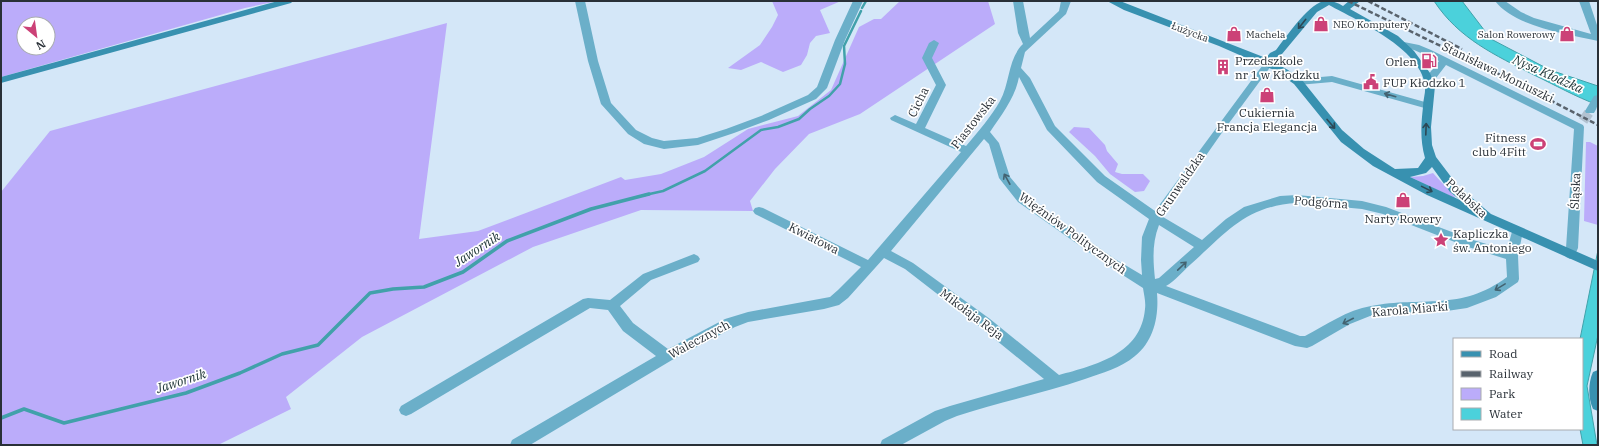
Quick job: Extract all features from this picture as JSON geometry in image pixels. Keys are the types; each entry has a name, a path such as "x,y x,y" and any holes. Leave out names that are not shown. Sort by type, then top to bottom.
{"main road":[{"path":"1,80 288,1"},
{"name":"Łużycka","path":"1112,1 1268,64 1295,79"},
{"path":"1329,1 1390,34 1404,45 1429,80"},
{"name":"Grunwaldzka","path":"1268,64 1273,55 1279,52 1314,10 1329,1"},
{"path":"1344,9 1355,1"},
{"path":"1279,52 1280,62 1342,135 1369,157 1392,172 1487,218"},
{"name":"Połabska","path":"1429,80 1430,86 1426,145 1431,158 1454,189 1487,218 1596,265"},
{"path":"1392,172 1420,172 1428,165 1431,158"},
{"path":"1598,376 1596,386 1598,405"}],"street":[{"path":"580,1 593,62 606,104 632,132 648,141 664,145 698,141 730,131 765,118 812,97 822,88 840,40 858,1"},
{"path":"1018,1 1023,34 1028,44"},
{"name":"Piastowska","path":"883,252 984,132 1005,102 1012,87 1016,68 1022,51 1063,12 1066,1"},
{"path":"1500,1 1508,9 1533,20 1598,37"},
{"path":"1584,1 1598,37"},
{"name":"Cicha","path":"919,129 941,85 927,58 934,43"},
{"name":"Stanisława Moniuszki","path":"1404,45 1416,47 1581,124"},
{"path":"1429,80 1445,60"},
{"name":"Grunwaldzka","path":"887,445 940,416 955,410 1058,382 1107,366 1119,360 1136,347 1142,340 1150,323 1152,308 1147,260 1148,237 1156,218 1217,132 1268,64"},
{"path":"1016,68 1025,78 1051,128 1101,180 1156,218 1202,246"},
{"path":"1295,79 1332,79 1428,106"},
{"path":"895,118 967,151"},
{"name":"Śląska","path":"1570,254 1572,248 1581,124"},
{"name":"Więźniów Politycznych","path":"984,132 994,143 1005,178 1022,199 1111,262 1149,285"},
{"name":"Podgórna","path":"1149,285 1163,282 1230,222 1248,210 1264,204 1297,199 1362,205 1386,211 1469,243 1512,256"},
{"name":"Kwiatowa","path":"759,211 869,266"},
{"name":"Karola Miarki","path":"1149,285 1300,342 1307,342 1369,312 1383,309 1465,304 1498,289 1514,278 1512,256 1517,231"},
{"name":"Walecznych","path":"517,445 667,356 739,319 810,307 834,301 843,294 883,252"},
{"name":"Mikołaja Reja","path":"883,252 909,266 985,322 1058,382"},
{"path":"406,410 588,303 612,305 647,277 694,259"},
{"path":"612,305 628,327 667,356"}],"green space":[{"path":"1,1 278,1 245,8 1,77"},
{"path":"772,1 841,1 820,10 830,33 816,36 810,43 807,55 801,65 783,72 761,62 741,70 728,68 760,45 772,27 778,15"},
{"path":"900,1 988,1 995,24 860,114 809,134 775,169 750,201 753,211 641,210 533,247 362,337 286,397 291,409 218,445 1,445 1,192 50,131 447,23 419,239 478,231 621,177 625,180 661,174 704,157 748,129 798,116 831,90 859,27 874,19 881,19"},
{"path":"1074,127 1089,128 1105,145 1107,151 1118,164 1115,172 1122,174 1143,174 1150,181 1144,191 1135,192 1110,174 1095,156 1069,132"},
{"path":"1586,142 1590,142 1598,146 1598,225 1584,221"},
{"path":"1433,173 1455,198 1410,177 1423,176"}],"water":[{"name":"Nysa Kłodzka","path":"1434,1 1462,1 1491,39 1550,70 1598,86 1598,105 1534,75 1479,45 1455,26"},
{"path":"1598,250 1598,335 1587,386 1597,445 1583,445 1580,430 1583,430 1583,338 1580,338"}],"waterway":[{"name":"Jawornik","path":"862,8 866,1"},
{"name":"Jawornik","path":"646,195 663,191 705,171 761,130 778,127 799,119 810,109 829,96 840,84 845,64 844,46 861,11"},
{"name":"Jawornik","path":"1,418 24,409 64,423 186,393 240,373 282,354 318,345 370,293 393,289 424,287 463,272 507,241 591,209 646,195"}],"tunnel":[{"path":"1583,121 1590,111"}],"railway":[{"path":"1348,1 1515,82 1598,125"},
{"path":"1368,1 1462,49"}],"place":[{"name":"NEO Komputery","path":"1321,24"},
{"name":"Machela","path":"1234,34"},
{"name":"Salon Rowerowy","path":"1567,34"},
{"name":"Orlen","path":"1429,61"},
{"name":"Przedszkole nr 1 w Kłodzku","path":"1223,67"},
{"name":"FUP Kłodzko 1","path":"1371,82"},
{"name":"Cukiernia Francja Elegancja","path":"1267,95"},
{"name":"Fitness club 4Fitt","path":"1538,144"},
{"name":"Narty Rowery","path":"1403,200"},
{"name":"Kapliczka św. Antoniego","path":"1441,240"}]}
